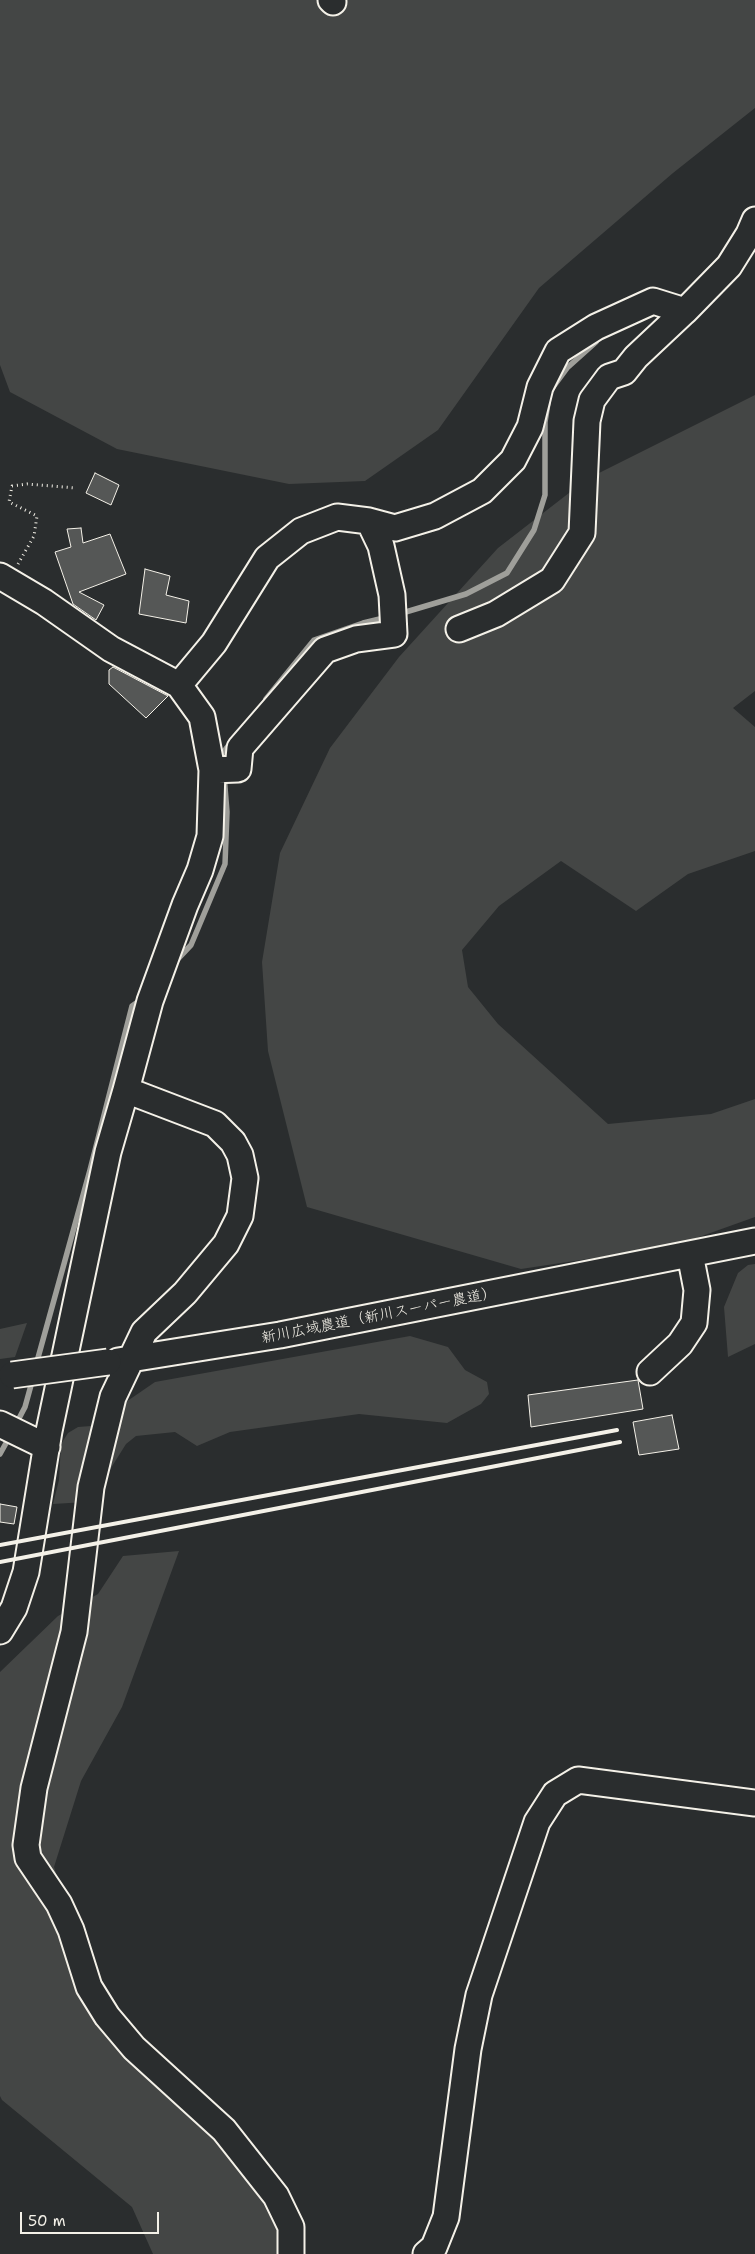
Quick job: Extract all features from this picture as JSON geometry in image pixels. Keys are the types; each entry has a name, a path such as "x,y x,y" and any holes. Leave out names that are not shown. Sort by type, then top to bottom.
{"street":[{"path":"459,629 496,614 552,580 582,533 587,421 592,400 609,377 624,372 636,357 729,266 749,234 755,220"},
{"path":"179,685 214,643 267,558 301,531 337,517 370,521 395,528 434,516 482,491 513,460 530,427 540,386 558,352 596,326 652,301 685,311"},
{"path":"221,770 238,769 240,748 326,650 356,639 394,634 392,603 380,546 370,521"},
{"path":"0,1631 14,1608 26,1572 47,1447 108,1152 150,1001 185,905 200,870 210,836 221,770 202,717 179,685 111,649 5,578"},
{"path":"126,1090 215,1124 233,1142 240,1155 245,1178 240,1216 226,1244 185,1293 144,1332 119,1361 113,1397 91,1487 74,1632 34,1788 26,1844 28,1858 59,1904 72,1930 89,1987 107,2016 134,2048 224,2130 276,2196 291,2228 291,2254"},
{"name":"新川広域農道（新川スーパー農道）","path":"6,1375 119,1361 280,1335 755,1241"},
{"path":"650,1372 680,1344 694,1323 698,1290 690,1254"},
{"path":"1,1425 47,1447"},
{"path":"426,2254 434,2247 446,2217 468,2049 478,1995 537,1822 555,1794 578,1780 755,1803"}],"path":[{"path":"5,578 34,536 37,516 9,502 12,486 27,484 76,488"}],"shaded area":[{"path":"0,0 755,0 755,108 673,173 539,288 438,430 365,481 289,484 117,449 10,392 0,365"},
{"path":"755,395 755,691 733,708 755,727 755,851 688,874 636,911 561,861 499,906 462,950 468,987 498,1024 608,1124 711,1114 755,1099 755,1217 674,1246 521,1269 307,1207 268,1051 262,962 280,853 330,748 399,657 498,548 587,479"},
{"path":"755,1264 755,1344 728,1357 724,1307 738,1273 748,1265"},
{"path":"27,1323 15,1357 0,1359 0,1329"},
{"path":"410,1336 448,1347 465,1370 487,1382 489,1394 481,1404 447,1423 359,1414 230,1432 197,1446 175,1432 136,1436 126,1444 106,1476 102,1501 53,1504 59,1480 61,1444 68,1433 78,1427 91,1426 155,1382"},
{"path":"179,1551 122,1707 81,1781 54,1867 87,1968 162,2084 236,2148 297,2254 153,2254 132,2207 2,2100 0,2096 0,1672 58,1616 98,1594 123,1556"}],"building":[{"path":"95,473 119,485 111,505 86,493"},
{"path":"81,528 83,543 110,534 126,574 79,592 104,605 96,620 73,604 55,552 71,547 67,529"},
{"path":"145,569 170,576 166,595 189,601 186,623 139,614"},
{"path":"113,667 168,696 146,718 109,684 109,670"},
{"path":"638,1380 643,1409 531,1427 528,1395"},
{"path":"672,1415 679,1449 639,1455 633,1422"},
{"path":"0,1504 17,1507 14,1524 0,1522"}],"waterway":[{"path":"553,387 567,368 596,342"},
{"path":"399,614 466,594 507,573 534,530 545,495 545,422 548,403"},
{"path":"266,699 314,640 363,623 388,617"},
{"path":"223,763 222,754 232,741"},
{"path":"175,962 191,945 225,864 227,812 224,775"},
{"path":"36,1365 90,1170 132,1006 142,999"},
{"path":"15,1426 25,1407 33,1378"},
{"path":"0,1454 10,1436"}],"railway":[{"path":"0,1545 617,1430"},
{"path":"0,1562 620,1442"}]}
